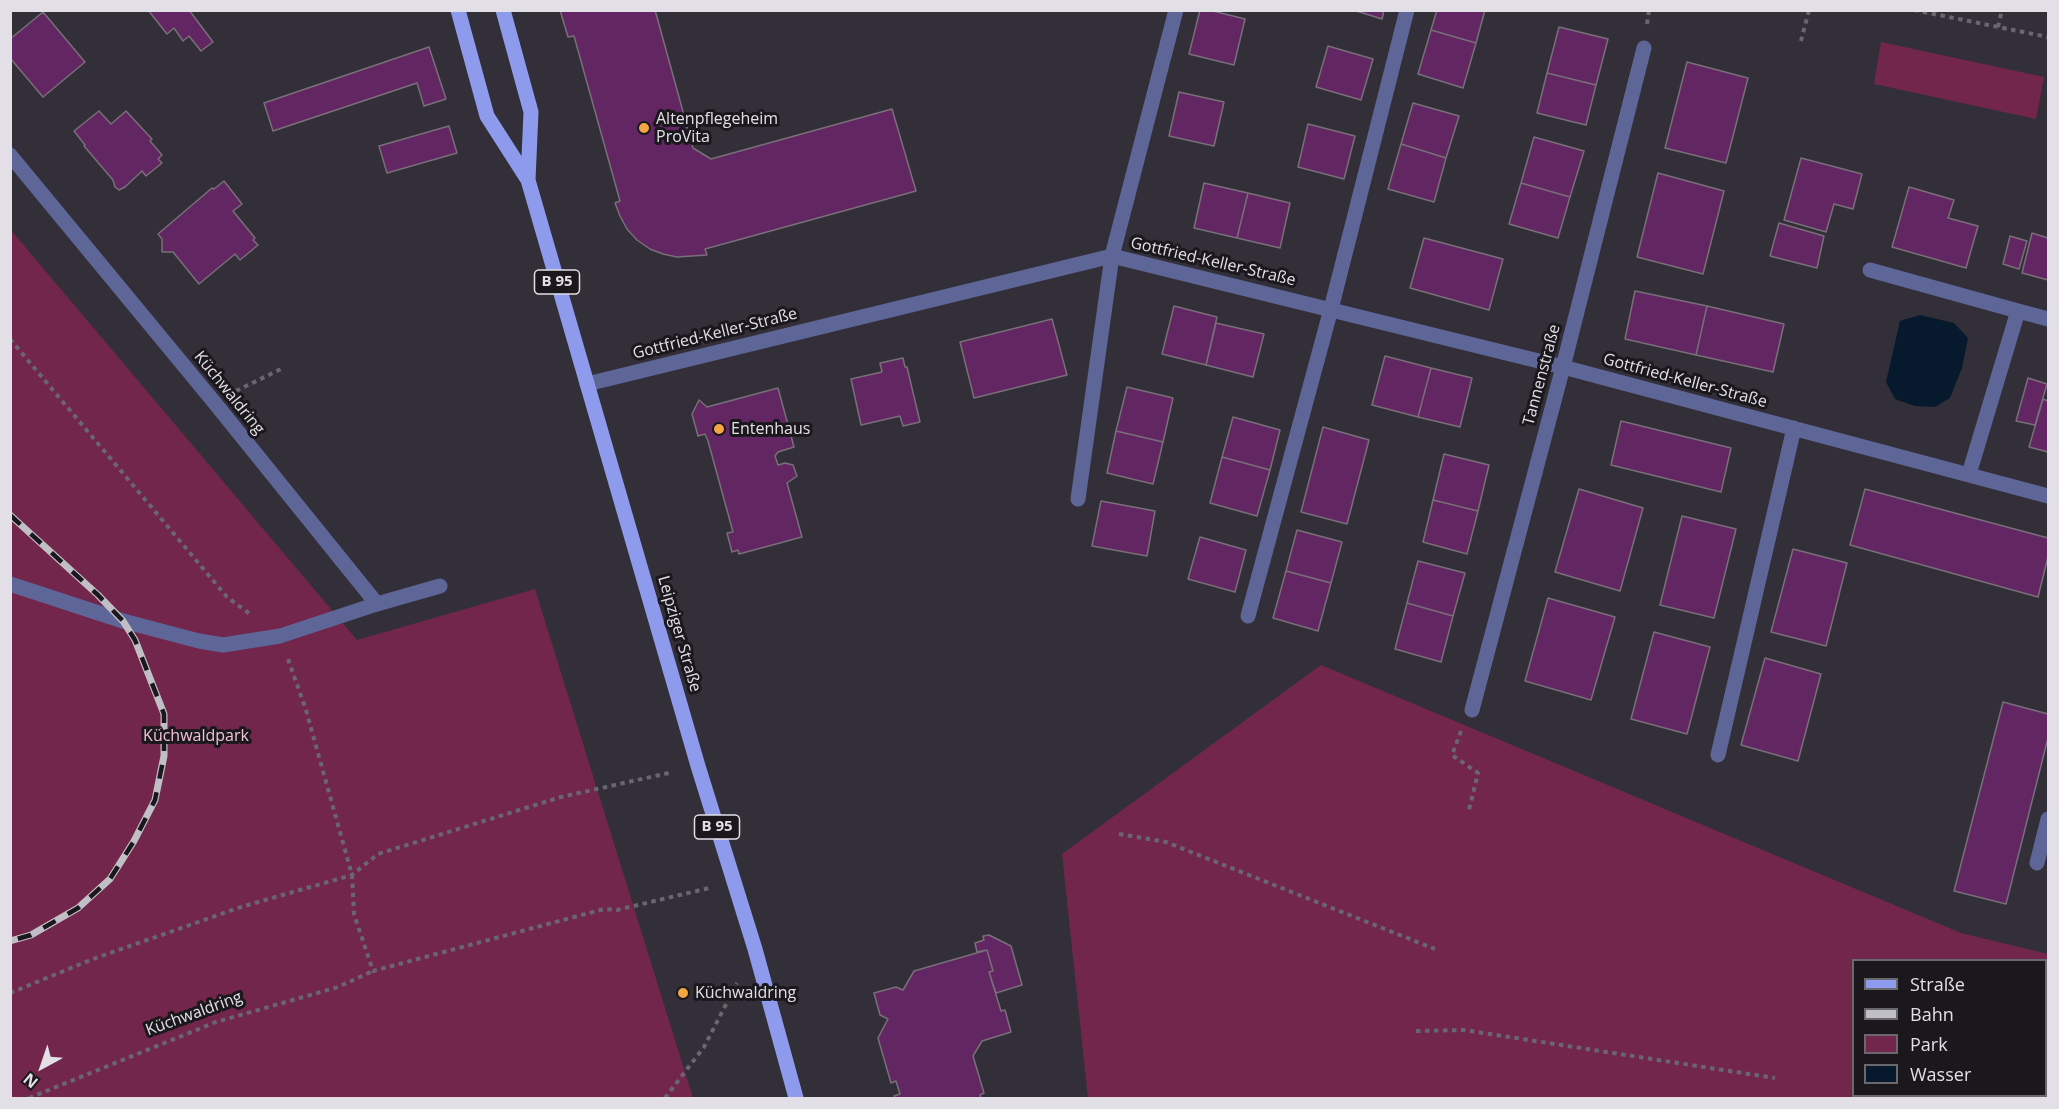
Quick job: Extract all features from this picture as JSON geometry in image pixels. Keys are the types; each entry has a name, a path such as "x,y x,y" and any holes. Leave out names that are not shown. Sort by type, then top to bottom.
{"main road":[{"name":"Leipziger Straße","path":"458,10 487,116 528,180 698,766 755,949 796,1098"},
{"name":"Leipziger Straße","path":"503,10 531,112 528,180"}],"street":[{"path":"1078,499 1112,256 1176,10"},
{"path":"1248,616 1331,309 1407,10"},
{"name":"Tannenstraße","path":"1472,710 1563,367 1644,48"},
{"name":"Küchwaldring","path":"10,155 377,604"},
{"name":"Gottfried-Keller-Straße","path":"587,384 1112,256 1563,367 2049,496"},
{"path":"1870,270 2049,319"},
{"path":"1969,474 2018,312"},
{"path":"1718,754 1794,429"},
{"path":"10,584 123,621 223,645 280,636 440,586"},
{"path":"2037,863 2049,819"}],"path":[{"path":"1802,41 1809,10"},
{"path":"1914,10 2049,37"},
{"path":"1998,27 2002,10"},
{"path":"10,339 228,597 280,636 306,710 352,875 354,914 373,970"},
{"path":"214,402 281,369"},
{"path":"1464,724 1452,755 1478,773 1469,810"},
{"path":"10,993 93,959 241,907 352,875 378,854 561,797 698,766"},
{"path":"1119,834 1166,842 1435,949"},
{"name":"Küchwaldring","path":"29,1098 216,1022 338,987 373,970 604,909 617,910 733,882"},
{"path":"664,1098 704,1047 755,949"},
{"path":"1416,1031 1464,1030 1775,1078"}],"green space":[{"path":"1881,42 2044,77 2036,119 1874,84"},
{"name":"Küchwaldpark","path":"10,229 357,640 535,589 693,1098 11,1098"},
{"path":"1321,665 1961,933 2048,954 2048,1098 1088,1098 1062,854"}],"water":[{"path":"1920,315 1954,323 1968,338 1962,368 1950,398 1935,407 1915,406 1895,399 1886,382 1900,321"}],"building":[{"path":"148,10 189,10 213,42 201,51 189,36 183,41 174,28 167,34"},
{"name":"Altenpflegeheim ProVita","path":"560,10 655,10 693,148 711,159 892,109 916,191 705,249 707,255 677,257 650,249 627,229 615,203 620,201 574,36 568,37"},
{"path":"1200,10 1245,19 1234,65 1189,54"},
{"path":"1353,10 1384,10 1382,19"},
{"path":"1437,10 1485,10 1476,43 1431,30"},
{"path":"43,12 85,62 43,97 10,58 10,39"},
{"path":"1559,27 1608,39 1596,85 1547,73"},
{"path":"1431,30 1476,43 1463,88 1418,74"},
{"path":"1328,46 1373,59 1361,100 1316,87"},
{"path":"429,47 446,99 424,106 417,83 273,131 264,103"},
{"path":"1687,62 1748,78 1726,163 1665,148"},
{"path":"1547,73 1596,85 1586,125 1537,113"},
{"path":"1179,92 1224,102 1214,146 1169,136"},
{"path":"1413,103 1459,116 1446,158 1401,144"},
{"path":"99,111 111,124 126,111 152,139 150,141 162,155 158,159 162,163 146,176 142,171 125,187 119,190 115,187 113,180 74,131"},
{"path":"1308,124 1355,136 1344,179 1298,167"},
{"path":"449,126 457,153 387,173 379,146"},
{"path":"1534,137 1584,151 1570,197 1521,183"},
{"path":"1401,144 1446,158 1434,202 1388,189"},
{"path":"1801,158 1862,174 1853,209 1834,204 1826,232 1784,220"},
{"path":"1658,173 1724,191 1703,274 1637,257"},
{"path":"224,181 242,204 233,211 258,245 240,260 235,254 199,284 173,252 162,252 162,239 158,234 212,188 214,189"},
{"path":"1204,183 1248,193 1237,238 1194,228"},
{"path":"1521,183 1570,197 1558,238 1509,224"},
{"path":"1909,187 1954,200 1948,218 1978,226 1966,268 1892,247"},
{"path":"1248,193 1290,203 1280,248 1237,238"},
{"path":"1779,223 1824,236 1817,268 1770,256"},
{"path":"2032,233 2048,238 2048,280 2022,273"},
{"path":"2010,236 2027,241 2019,269 2003,264"},
{"path":"1424,238 1503,259 1489,310 1410,288"},
{"path":"1635,291 1707,306 1696,355 1625,339"},
{"path":"1174,306 1217,317 1206,365 1162,354"},
{"path":"1707,306 1784,324 1773,372 1696,355"},
{"path":"1052,319 1067,375 974,398 960,342"},
{"path":"1216,323 1264,334 1253,377 1206,365"},
{"path":"1385,356 1431,368 1418,417 1372,405"},
{"path":"903,358 920,422 903,426 900,416 861,425 851,379 882,372 880,363"},
{"path":"1431,368 1472,378 1460,427 1418,417"},
{"path":"2028,378 2047,384 2035,425 2016,421"},
{"path":"1127,387 1173,398 1163,442 1116,431"},
{"path":"778,388 794,447 778,452 775,456 778,465 785,463 793,465 797,476 787,483 802,537 739,554 738,550 732,552 727,533 733,532 708,441 705,434 698,436 692,414 699,400 707,407"},
{"path":"2043,399 2048,401 2048,452 2029,447"},
{"path":"1233,417 1280,430 1270,470 1222,457"},
{"path":"1621,421 1731,448 1721,492 1611,465"},
{"path":"1323,427 1369,440 1347,524 1301,512"},
{"path":"1116,431 1163,442 1153,484 1107,473"},
{"path":"1444,454 1489,465 1478,511 1433,500"},
{"path":"1222,457 1270,470 1257,516 1210,503"},
{"path":"1579,489 1643,508 1620,591 1555,572"},
{"path":"1865,489 2048,538 2048,557 2038,597 1850,545"},
{"path":"1433,500 1478,511 1467,554 1423,542"},
{"path":"1101,501 1155,511 1147,556 1092,546"},
{"path":"1682,516 1736,529 1714,618 1660,605"},
{"path":"1297,530 1342,542 1331,583 1286,571"},
{"path":"1200,537 1246,550 1235,592 1188,579"},
{"path":"1793,549 1847,563 1826,646 1771,632"},
{"path":"1418,561 1465,573 1453,616 1407,603"},
{"path":"1286,571 1331,583 1318,631 1273,618"},
{"path":"1548,598 1615,617 1591,700 1525,681"},
{"path":"1407,603 1453,616 1441,662 1395,649"},
{"path":"1654,632 1710,647 1687,734 1631,719"},
{"path":"1765,658 1821,674 1798,761 1741,745"},
{"path":"2003,702 2048,714 2048,738 2006,904 1954,891"},
{"path":"989,935 1011,946 1022,985 996,993 989,972 993,971 987,950 977,952 975,943 984,940 983,936"},
{"path":"987,950 993,971 989,972 1001,1011 1005,1010 1011,1032 982,1041 973,1056 984,1093 980,1095 981,1098 895,1098 894,1096 900,1094 896,1081 891,1083 878,1038 888,1019 880,1015 874,993 896,987 903,990 914,971"}],"railway":[{"path":"10,515 98,595 123,621 135,640 164,714 164,756 155,800 134,841 110,879 78,908 31,935 10,941"}],"place":[{"name":"Altenpflegeheim ProVita","path":"644,128"},
{"name":"Entenhaus","path":"719,429"},
{"name":"Küchwaldring","path":"683,993"}]}
